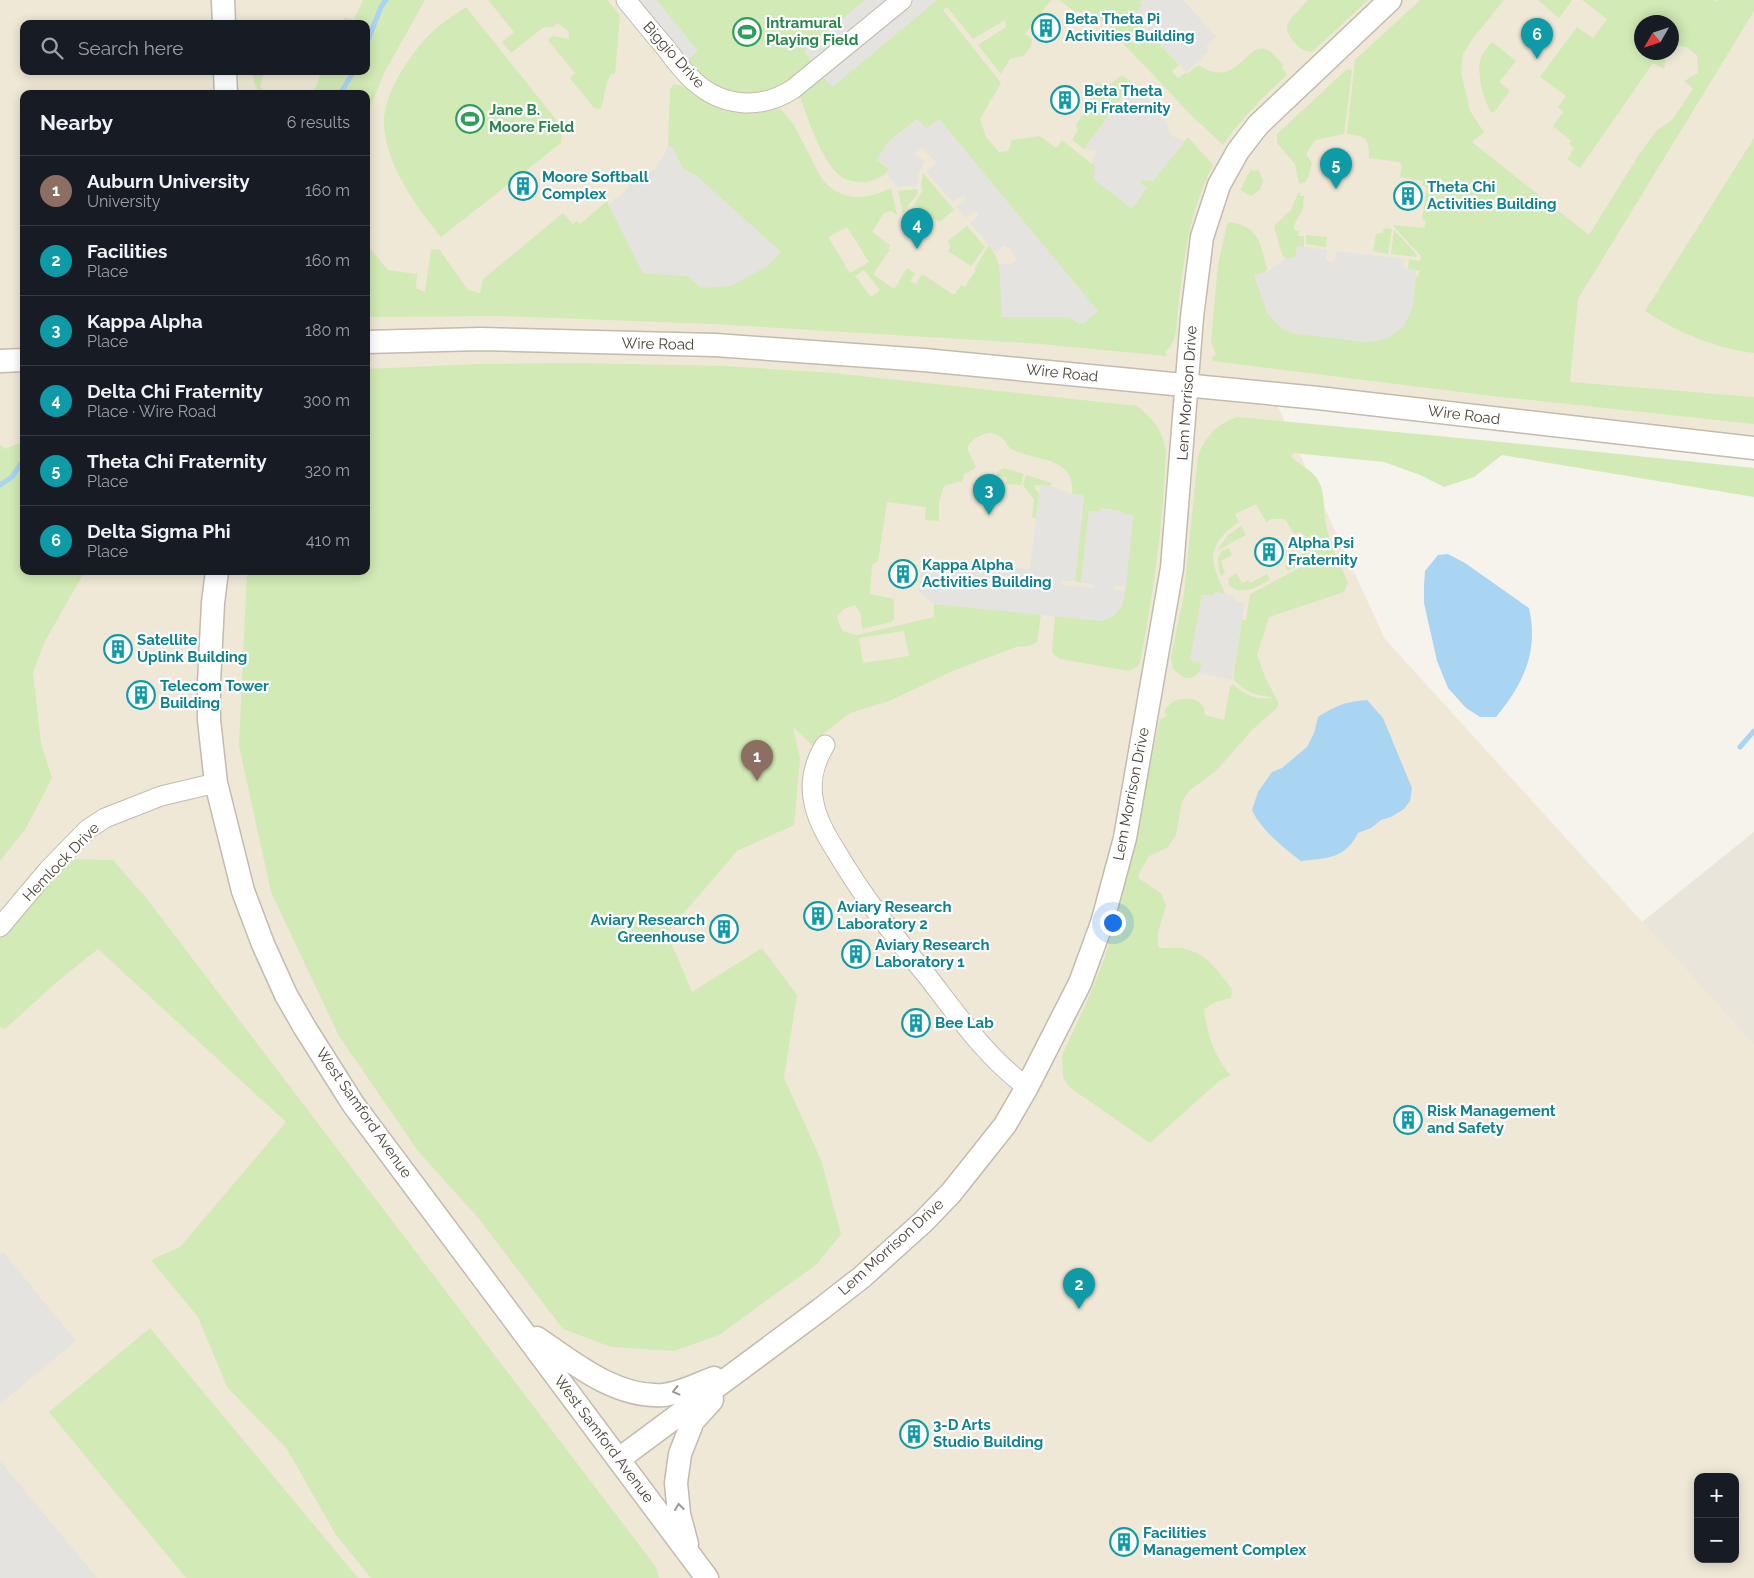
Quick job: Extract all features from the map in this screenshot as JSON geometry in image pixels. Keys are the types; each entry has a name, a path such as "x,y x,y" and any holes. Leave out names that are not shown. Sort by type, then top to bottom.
{"street":[{"path":"223,0 224,20"},
{"name":"Biggio Drive","path":"626,0 680,66 698,84 714,96 725,101 747,104 773,99 793,89 902,0"},
{"name":"Lem Morrison Drive","path":"619,1459 848,1288 894,1250 924,1222 979,1159 1005,1125 1027,1087 1080,983 1102,923 1125,838 1172,568 1192,318 1202,237 1219,185 1238,151 1258,125 1390,0"},
{"path":"225,75 226,90"},
{"name":"Wire Road","path":"370,342 481,339 715,345 924,360 1318,398 1754,448"},
{"path":"0,361 20,360"},
{"name":"West Samford Avenue","path":"216,575 213,603 209,683 209,720 216,784 243,890 263,944 286,995 353,1104 708,1578"},
{"path":"825,745 817,758 811,778 814,804 827,836 850,876 893,934 988,1052 1009,1074 1027,1087"},
{"name":"Hemlock Drive","path":"0,927 48,870 88,829 105,818 161,796 216,784"},
{"path":"521,1327 591,1375 632,1392 664,1394 689,1388 739,1369"},
{"path":"690,1554 680,1514 676,1484 680,1454 693,1421 722,1391 739,1369"}],"shaded area":[{"path":"0,0 1754,0 1754,448 1272,394 1385,639 1754,1045 1754,1578 0,1578"},
{"path":"626,0 656,0 698,51 680,66"},
{"path":"865,0 937,0 832,87 804,51"},
{"path":"1143,0 1183,0 1216,37 1206,47 1209,51 1186,72 1133,15 1142,5 1140,3"},
{"path":"1129,89 1145,92 1156,115 1162,112 1172,136 1185,141 1153,181 1141,179 1140,183 1147,188 1132,209 1093,179 1095,166 1092,164 1093,156 1097,151 1084,149"},
{"path":"918,119 926,129 939,119 1098,311 1083,324 1079,324 1070,317 1002,317 999,264 1012,264 1016,260 1013,252 1006,246 1003,246 996,253 970,223 978,216 978,213 974,211 966,218 956,207 965,197 963,195 953,202 926,172 936,163 923,148 914,154 925,161 919,172 917,186 897,187 886,173 889,169 887,166 876,160 888,142"},
{"path":"668,146 672,147 683,169 698,177 781,252 766,267 731,286 701,288 688,276 643,273 609,205 628,188 631,177 640,176 656,168"},
{"path":"1297,246 1327,250 1326,259 1330,263 1335,260 1337,251 1404,259 1403,268 1416,270 1413,305 1403,327 1386,339 1367,342 1298,334 1284,330 1267,313 1254,275 1266,272 1286,258 1294,258"},
{"path":"1040,485 1050,486 1072,494 1084,495 1075,581 1063,581 1061,583 1063,585 1092,588 1094,586 1081,583 1089,511 1098,512 1101,508 1121,511 1123,514 1133,516 1126,587 1115,586 1113,588 1114,590 1125,591 1124,599 1122,606 1113,617 1100,621 934,604 919,592 922,567 926,566 927,560 1030,569"},
{"path":"1215,592 1233,596 1236,601 1245,603 1232,680 1198,673 1202,665 1201,662 1190,660 1202,595 1213,596"},
{"path":"1754,832 1754,1045 1642,922"},
{"path":"3,1252 76,1341 0,1404 0,1255"},
{"path":"0,1461 97,1578 0,1578"}],"green space":[{"path":"363,0 425,0 385,71 370,107 370,90 315,90 320,75 370,75 370,20 354,20"},
{"path":"488,0 607,0 620,15 615,74 611,74 607,82 601,109 594,108 570,78 575,73 548,40 552,36 569,39 569,32 558,23 553,27 544,27 511,53 502,42 514,32"},
{"path":"656,0 865,0 804,51 813,63 774,88 746,94 732,93 718,87 699,73 687,60 698,51"},
{"path":"937,0 1051,0 1025,34 1032,39 1031,46 1023,56 1010,59 1001,74 978,45 1006,27 1005,20 973,39 947,7 943,10 1001,83 980,119 986,137 999,152 1008,151 1012,140 1040,136 1056,148 1062,140 1092,164 1147,189 1140,183 1141,179 1153,181 1188,137 1213,165 1196,206 1186,249 1175,337 1171,346 1165,352 1167,356 1041,344 713,324 500,316 370,317 370,249 388,270 417,274 416,288 425,292 431,250 439,249 468,290 480,293 483,279 563,213 573,224 577,221 580,224 607,201 643,273 688,276 698,177 682,168 672,147 668,146 670,90 673,85 687,88 707,103 733,112 752,113 780,108 794,125 820,176 835,191 853,197 862,197 891,188 897,215 891,211 884,213 872,232 890,245 888,249 890,250 873,274 894,289 907,268 915,273 910,281 916,284 922,274 954,295 961,285 965,287 989,245 998,261 1000,270 1002,317 1070,317 1083,324 1097,311 939,119 926,129 917,119 888,142 877,160 889,169 882,176 866,182 856,182 840,176 833,169 821,150 800,96 824,77 832,87","holes":["847,227 869,262 850,273 828,237","864,270 880,290 871,297 855,276"]},
{"path":"1059,0 1143,0 1140,3 1142,5 1133,16 1179,65 1172,71 1178,78 1185,73 1187,74 1198,65 1211,71 1222,72 1231,69 1258,49 1268,50 1273,54 1283,65 1282,67 1287,75 1253,108 1223,145 1190,114 1120,40 1108,31 1110,27 1090,12 1075,12"},
{"path":"1307,0 1368,0 1312,52 1299,47 1287,30 1290,20"},
{"path":"1420,0 1504,0 1473,38 1463,54 1461,72 1470,111 1484,132 1472,142 1589,235 1638,156 1656,131 1672,120 1693,89 1684,81 1698,73 1697,55 1686,47 1679,46 1679,15 1634,15 1634,60 1666,60 1664,69 1653,63 1580,168 1567,159 1574,148 1569,144 1571,141 1553,126 1563,112 1558,107 1566,96 1540,77 1577,27 1593,38 1607,19 1582,0 1714,0 1717,2 1719,0 1754,0 1754,11 1578,299 1570,382 1754,397 1754,424 1493,396 1213,361 1212,358 1216,354 1211,342 1218,265 1229,222 1247,227 1257,237 1267,268 1266,272 1255,275 1292,333 1367,342 1381,340 1391,336 1399,329 1410,312 1416,277 1420,271 1408,269 1409,259 1420,261 1421,256 1394,225 1423,228 1425,226 1426,220 1422,219 1427,187 1422,186 1423,181 1400,177 1402,166 1399,162 1369,158 1366,139 1347,134 1355,60"},
{"path":"1538,0 1572,0 1559,18"},
{"name":"Jane B. Moore Field","path":"466,7 562,127 561,143 441,237 413,199 397,171 386,141 385,114 392,89 413,54 433,31"},
{"path":"1492,42 1516,61 1499,82 1510,91 1494,112 1491,112 1486,101 1479,73 1484,51"},
{"path":"1347,69 1352,70 1344,134 1315,140 1307,152 1307,156 1312,163 1308,178 1306,182 1299,184 1295,164 1277,143 1277,134"},
{"path":"253,75 264,75 260,88 263,90 258,90"},
{"path":"1122,75 1142,90 1141,92 1128,89 1084,149 1072,140 1078,130 1076,125 1096,94 1094,86 1097,82 1108,86"},
{"path":"1754,138 1754,353 1711,343 1684,333 1645,311"},
{"path":"1251,169 1253,171 1259,170 1263,181 1260,190 1251,196 1240,190"},
{"path":"923,173 954,210 939,222 914,204 922,192"},
{"path":"917,189 918,193 903,213 898,191"},
{"path":"1298,193 1300,193 1300,196 1304,196 1303,209 1295,223 1294,229 1296,231 1299,230 1298,236 1304,236 1304,247 1297,246 1296,256 1294,258 1286,258 1282,255 1274,226 1291,210"},
{"path":"967,226 985,247 971,266 948,251 950,247 948,241"},
{"path":"1385,228 1392,229 1388,254 1373,251 1376,234 1382,233"},
{"path":"1394,230 1417,255 1416,257 1391,254"},
{"path":"1306,235 1327,237 1326,247 1306,244"},
{"path":"574,363 724,366 833,373 1137,406 1157,426 1163,438 1166,452 1163,505 1150,610 1140,662 1138,666 1129,671 1060,659 1053,654 1052,649 1055,616 1100,621 1124,599 1133,516 1123,514 1121,511 1101,508 1098,512 1089,511 1081,583 1075,581 1084,496 1072,494 1072,482 1068,473 1061,467 1053,462 1013,450 1002,438 992,433 977,437 967,448 976,467 964,474 962,482 944,486 939,502 939,521 925,520 926,507 887,502 878,561 872,565 870,594 894,599 894,619 891,622 862,629 861,614 855,605 843,609 837,617 842,631 857,635 934,617 934,604 1041,614 1037,642 1029,646 1016,647 955,670 889,701 850,713 824,733 813,746 793,727 800,759 794,825 737,851 667,933 692,992 762,948 797,995 784,1078 821,1160 841,1234 817,1264 719,1335 674,1351 611,1347 563,1329 479,1219 418,1151 339,1036 271,892 239,746 247,575 370,575 370,369 479,364","holes":["904,631 909,656 863,663 859,638"]},
{"path":"1237,417 1754,468 1754,497 1502,455 1474,477 1444,487 1420,475 1384,462 1293,453 1292,457 1314,474 1322,489 1328,533 1348,583 1344,592 1269,617 1257,655 1265,677 1278,702 1277,708 1253,729 1216,771 1190,790 1182,801 1176,835 1167,848 1149,856 1138,878 1161,893 1166,906 1158,932 1158,947 1182,948 1193,951 1212,964 1232,989 1231,998 1216,1002 1204,1009 1212,1044 1220,1061 1231,1075 1219,1081 1150,1143 1066,1083 1063,1076 1062,1055 1104,960 1119,909 1160,719 1167,716 1164,712 1172,703 1177,700 1189,699 1200,703 1204,708 1205,715 1224,720 1230,687 1233,684 1256,698 1272,697 1261,696 1251,692 1233,679 1242,620 1246,620 1250,594 1313,561 1312,549 1307,540 1299,532 1294,534 1285,519 1271,519 1266,522 1256,504 1235,514 1239,522 1221,537 1213,556 1217,575 1225,594 1216,592 1213,596 1202,595 1190,660 1201,662 1201,669 1194,676 1184,678 1173,669 1171,657 1184,594 1198,456 1204,442 1218,427"},
{"path":"20,443 20,575 83,575 45,641 33,672 41,744 52,778 26,828 0,861 0,445 5,449"},
{"path":"1004,468 1024,474 1021,485 1006,484 1007,477 997,476 997,472"},
{"path":"1026,475 1052,483 1050,486 1035,485 1039,493 1036,518 1032,518 1034,499 1023,485"},
{"path":"1241,526 1246,535 1218,550 1227,536"},
{"path":"1229,548 1232,555 1221,561 1225,573 1221,576 1218,558 1222,551"},
{"path":"1307,551 1310,556 1309,560 1287,571 1285,566 1302,557 1301,554"},
{"path":"1236,573 1242,583 1248,580 1250,583 1267,574 1270,580 1249,590 1238,590 1229,585 1228,579"},
{"path":"59,859 113,860 147,899 656,1567 659,1578 371,1578 336,1535 287,1449 227,1387 198,1317 151,1260 180,1247 286,1122 98,949 59,980 5,1029 0,1027 0,927"},
{"path":"150,1328 358,1578 186,1578 49,1412"}],"water":[{"path":"1448,554 1465,563 1529,608 1532,639 1526,667 1514,692 1496,717 1480,717 1466,708 1448,688 1437,661 1424,603 1425,571 1438,555"},
{"path":"1367,700 1383,718 1412,788 1410,801 1404,809 1391,817 1381,820 1371,828 1358,833 1347,848 1334,856 1301,861 1274,838 1256,817 1252,810 1258,792 1272,772 1282,768 1307,747 1314,733 1318,717 1341,705"}],"waterway":[{"path":"370,35 381,7 386,0"},
{"path":"342,90 352,75"},
{"path":"0,485 12,477 20,465"},
{"path":"1740,747 1754,731"}],"place":[{"name":"Beta Theta Pi Activities Building","path":"1046,28"},
{"name":"Intramural Playing Field","path":"747,32"},
{"name":"Delta Sigma Phi","path":"1537,59"},
{"name":"Beta Theta Pi Fraternity","path":"1065,100"},
{"name":"Jane B. Moore Field","path":"470,119"},
{"name":"Moore Softball Complex","path":"523,186"},
{"name":"Theta Chi Fraternity","path":"1336,189"},
{"name":"Theta Chi Activities Building","path":"1408,196"},
{"name":"Delta Chi Fraternity","path":"917,249"},
{"name":"Kappa Alpha","path":"989,515"},
{"name":"Alpha Psi Fraternity","path":"1269,552"},
{"name":"Kappa Alpha Activities Building","path":"903,574"},
{"name":"Satellite Uplink Building","path":"118,649"},
{"name":"Telecom Tower Building","path":"141,695"},
{"name":"Auburn University","path":"757,781"},
{"name":"Aviary Research Laboratory 2","path":"818,916"},
{"name":"Aviary Research Greenhouse","path":"724,929"},
{"name":"Aviary Research Laboratory 1","path":"856,954"},
{"name":"Bee Lab","path":"916,1023"},
{"name":"Risk Management and Safety","path":"1408,1120"},
{"name":"Facilities","path":"1079,1309"},
{"name":"3-D Arts Studio Building","path":"914,1434"},
{"name":"Facilities Management Complex","path":"1124,1542"}]}
